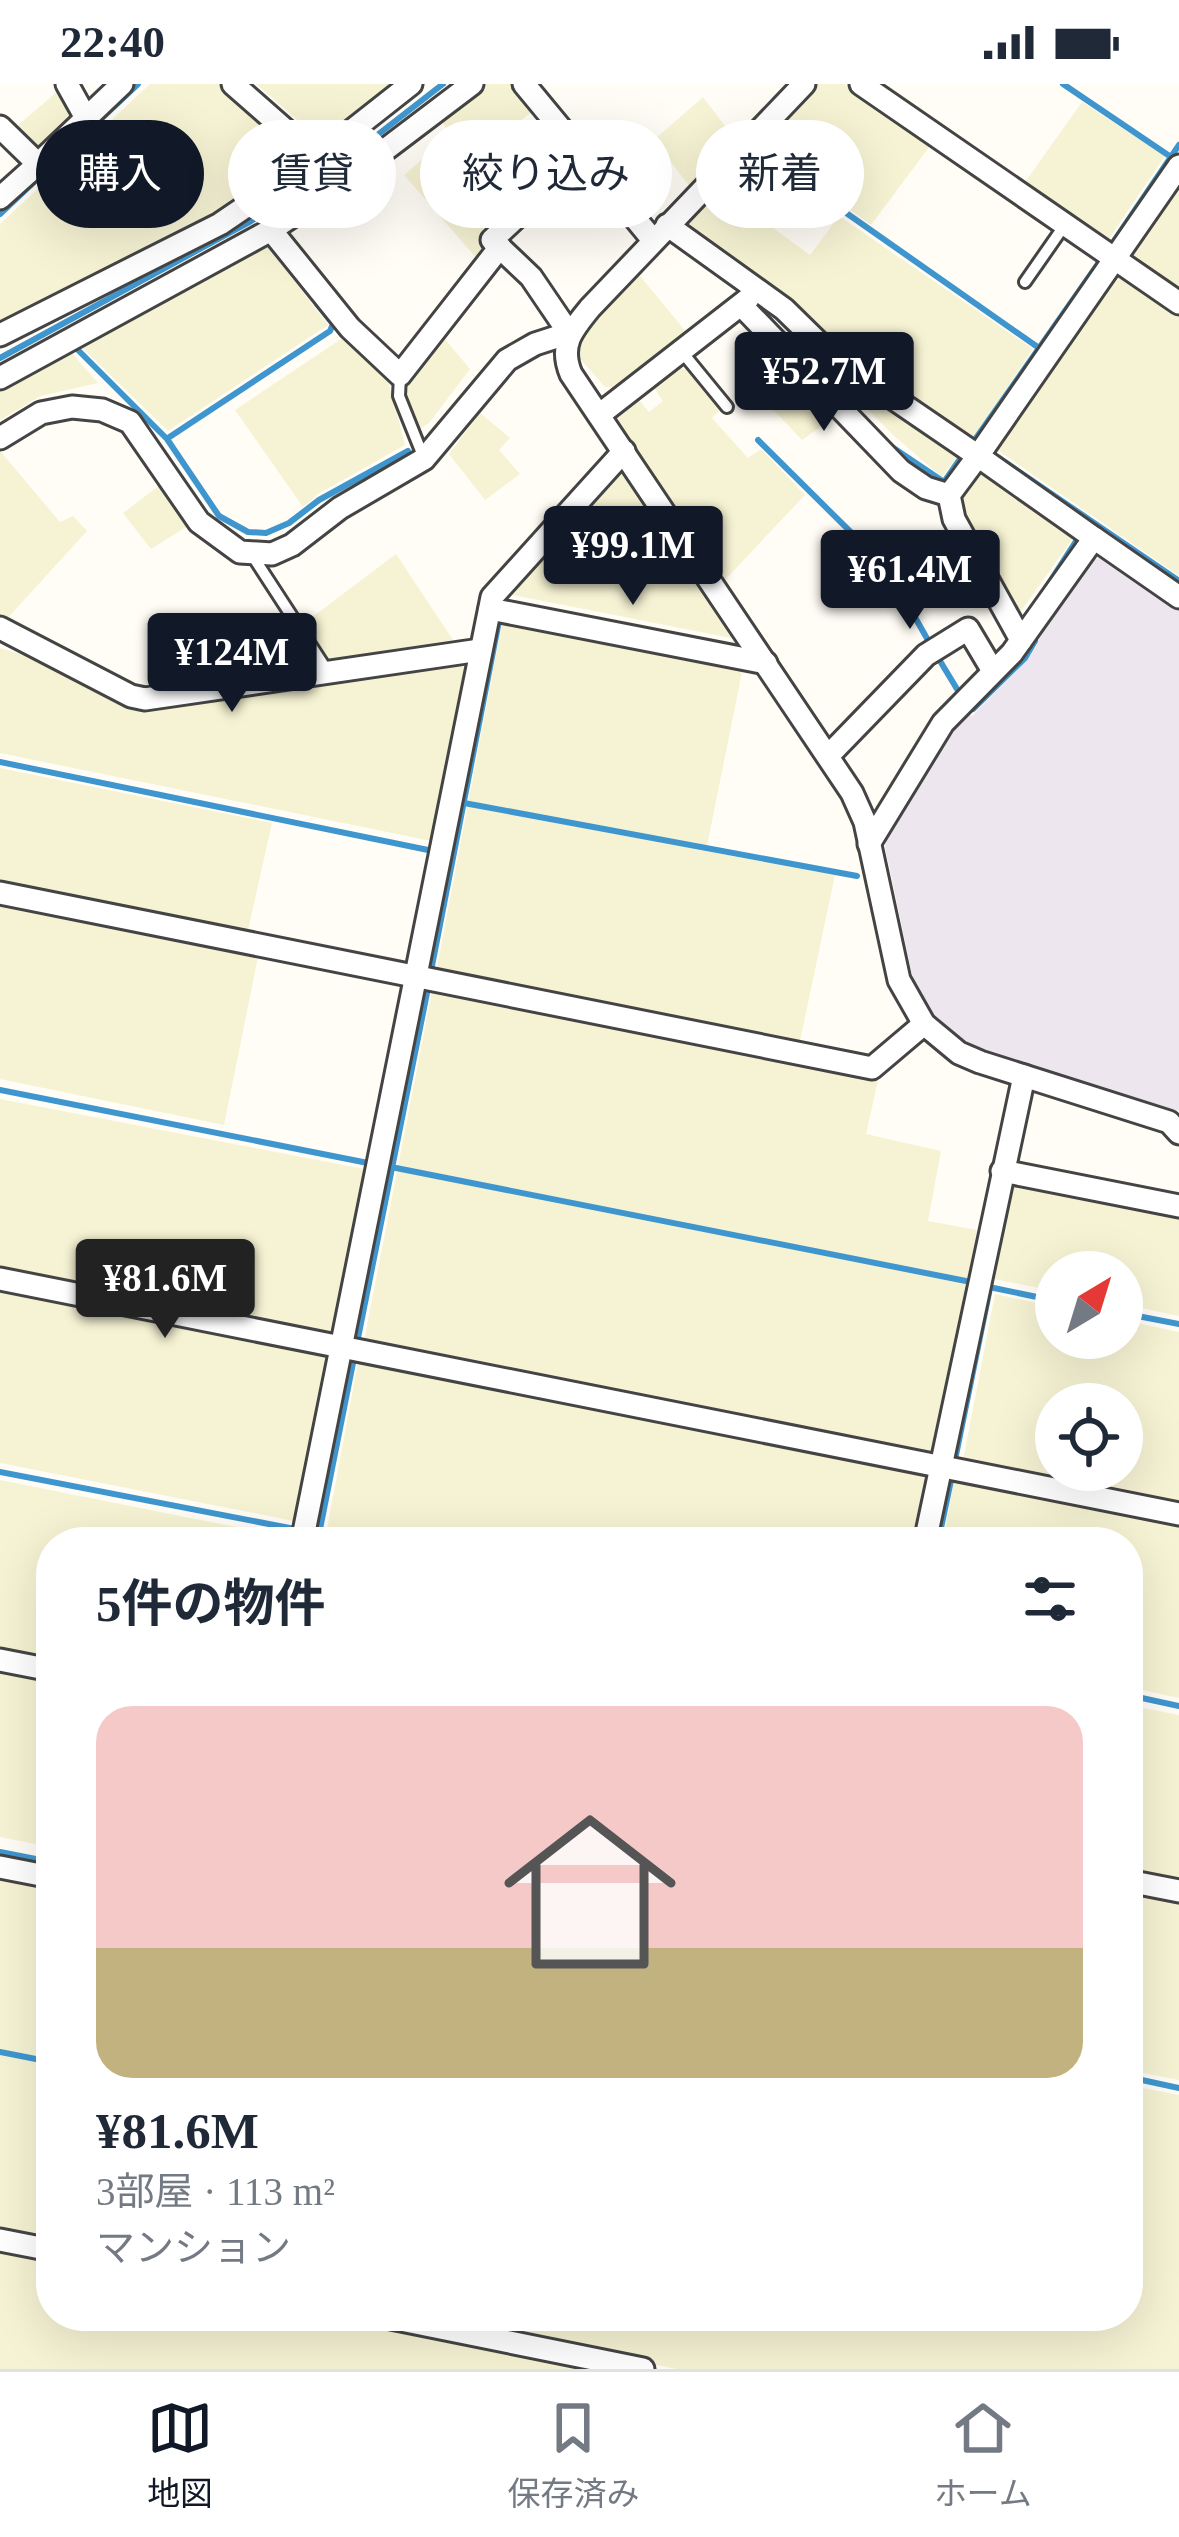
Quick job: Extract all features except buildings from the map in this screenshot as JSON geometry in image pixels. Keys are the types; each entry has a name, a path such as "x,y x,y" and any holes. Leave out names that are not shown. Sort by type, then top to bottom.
{"street":[{"path":"67,84 86,118 122,84"},
{"path":"233,84 274,120"},
{"path":"365,120 411,84"},
{"path":"0,378 272,230 472,84"},
{"path":"524,84 552,120"},
{"path":"0,438 41,413 72,407 102,410 130,422 199,522 240,552 272,554 424,459 507,360 569,333 804,84"},
{"path":"861,84 1179,303"},
{"path":"0,127 36,162"},
{"path":"0,199 36,166"},
{"path":"1021,640 954,519 949,495 1179,166"},
{"path":"0,335 228,219"},
{"path":"505,228 492,240 532,278 569,333 565,360 852,793 869,844 899,980 924,1024 959,1053 1169,1122 1179,1133"},
{"path":"655,228 749,298 901,471 926,488 949,495"},
{"path":"272,230 350,328 400,374 500,247"},
{"path":"599,415 749,298"},
{"path":"749,298 784,309 832,358 1179,597"},
{"path":"305,1527 492,597 624,452"},
{"path":"869,844 943,723 1021,640 1094,538"},
{"path":"490,609 766,663"},
{"path":"0,628 131,696 146,699 480,650"},
{"path":"829,755 926,655 968,629 993,671"},
{"path":"0,893 872,1068 924,1024"},
{"path":"928,1527 1024,1076"},
{"path":"1002,1172 1179,1206"},
{"path":"0,1279 1179,1514"},
{"path":"0,1660 36,1667"},
{"path":"0,1867 36,1874"},
{"path":"1143,1884 1179,1891"},
{"path":"0,2240 36,2247"},
{"path":"455,2331 643,2369"}],"lane":[{"path":"1025,282 1065,224"},
{"path":"682,352 727,406"},
{"path":"400,374 399,396 424,459"},
{"path":"252,555 328,672"}],"shaded area":[{"path":"150,84 218,84 258,120 228,120 228,208 204,222 204,120 111,120"},
{"path":"256,84 401,84 355,120 297,120"},
{"path":"479,84 514,84 535,109 522,120 438,117"},
{"path":"816,84 844,84 930,146 871,225 864,220 864,120 783,120"},
{"path":"58,91 73,119 36,120 36,149 15,128"},
{"path":"703,97 720,120 696,120 696,181 690,187 672,164 672,124"},
{"path":"1082,102 1165,156 1106,243 1023,185"},
{"path":"420,161 420,193 404,175"},
{"path":"1179,183 1179,290 1128,255"},
{"path":"36,190 36,228 192,228 0,324 0,224"},
{"path":"696,209 696,228 773,228 810,255 830,228 857,228 1033,349 969,444 835,353 682,224"},
{"path":"450,228 503,228 479,261"},
{"path":"265,242 328,325 168,431 78,344"},
{"path":"635,270 687,333 614,387 605,387 575,353 581,334"},
{"path":"1118,274 1179,316 1179,576 996,449"},
{"path":"439,332 470,369 429,423 418,430 400,380"},
{"path":"344,337 386,373 405,445 303,507 235,410"},
{"path":"67,348 98,383 41,396 0,420 0,385"},
{"path":"777,354 837,415 802,440 749,384"},
{"path":"669,367 686,369 721,409 712,418 748,458 761,449 805,495 722,583 609,413 634,394 649,412 663,401 649,381"},
{"path":"840,370 960,453 942,477 835,376"},
{"path":"480,413 510,438 499,450 520,474 485,500 449,454"},
{"path":"0,451 60,522 73,516 87,531 4,622 0,620"},
{"path":"618,467 624,471 736,639 503,593"},
{"path":"983,467 1076,534 1016,618 962,520 959,491"},
{"path":"160,485 186,527 151,549 123,513"},
{"path":"953,531 977,575 914,609 891,567"},
{"path":"396,554 453,640 326,660 303,624"},
{"path":"1104,557 1179,608 1179,1111 981,1051 936,1020 914,984 885,847 951,726 965,711 972,716 1027,660 1037,636 1090,560"},
{"path":"503,618 743,667 706,851 835,875 799,1046 436,973"},
{"path":"0,648 24,655 142,713 459,663 466,669 436,842 0,753"},
{"path":"0,768 272,823 247,935 0,885"},
{"path":"0,905 259,952 224,1125 0,1079"},
{"path":"433,986 879,1076 866,1134 941,1151 928,1221 977,1230 934,1455 363,1346"},
{"path":"0,1099 369,1170 338,1331 328,1338 0,1273"},
{"path":"1012,1179 1179,1213 1179,1316 1143,1308 1143,1251 1035,1251 1035,1287 993,1279"},
{"path":"0,1285 325,1349 332,1357 299,1522 0,1463"},
{"path":"995,1294 1035,1303 1035,1359 1143,1359 1143,1324 1179,1332 1179,1509 1088,1491 1143,1491 1143,1383 1035,1383 1035,1480 962,1466"},
{"path":"359,1357 926,1470 930,1476 920,1527 327,1527"},
{"path":"955,1476 1179,1520 1179,1698 1143,1690 1143,1527 946,1527"},
{"path":"0,1480 236,1527 36,1527 36,1663 0,1655"},
{"path":"0,1666 36,1673 36,1844 0,1837"},
{"path":"1143,1708 1179,1715 1179,1889 1143,1881"},
{"path":"0,1875 36,1881 36,2240 0,2233"},
{"path":"1143,1896 1179,1903 1179,2080 1143,2073"},
{"path":"1143,2088 1179,2095 1179,2369 676,2369 487,2331 1143,2331"},
{"path":"0,2249 36,2256 36,2331 409,2331 600,2369 0,2369"}],"waterway":[{"path":"0,214 138,84"},
{"path":"0,358 251,221 340,164 443,84"},
{"path":"1063,84 1171,157"},
{"path":"1112,244 1179,145"},
{"path":"864,225 1039,348"},
{"path":"979,444 974,441 1100,261"},
{"path":"168,438 330,331 333,324 317,304"},
{"path":"761,310 779,330"},
{"path":"76,348 167,439 219,516 248,532 266,533 289,523 319,500 408,451"},
{"path":"758,440 887,568 929,642"},
{"path":"892,447 944,482 962,456"},
{"path":"999,458 1179,581"},
{"path":"1024,622 1078,538"},
{"path":"431,971 499,621"},
{"path":"973,709 1025,658 1035,641"},
{"path":"937,656 960,694"},
{"path":"0,762 433,851"},
{"path":"464,803 857,876"},
{"path":"357,1343 428,988"},
{"path":"0,1090 368,1163"},
{"path":"386,1166 966,1281"},
{"path":"989,1287 1035,1297"},
{"path":"955,1460 990,1288"},
{"path":"1143,1317 1179,1324"},
{"path":"320,1527 354,1358"},
{"path":"0,1472 285,1527"},
{"path":"941,1527 952,1476"},
{"path":"1143,1698 1179,1706"},
{"path":"0,1852 36,1859"},
{"path":"0,2052 36,2059"},
{"path":"1143,2080 1179,2088"}]}
